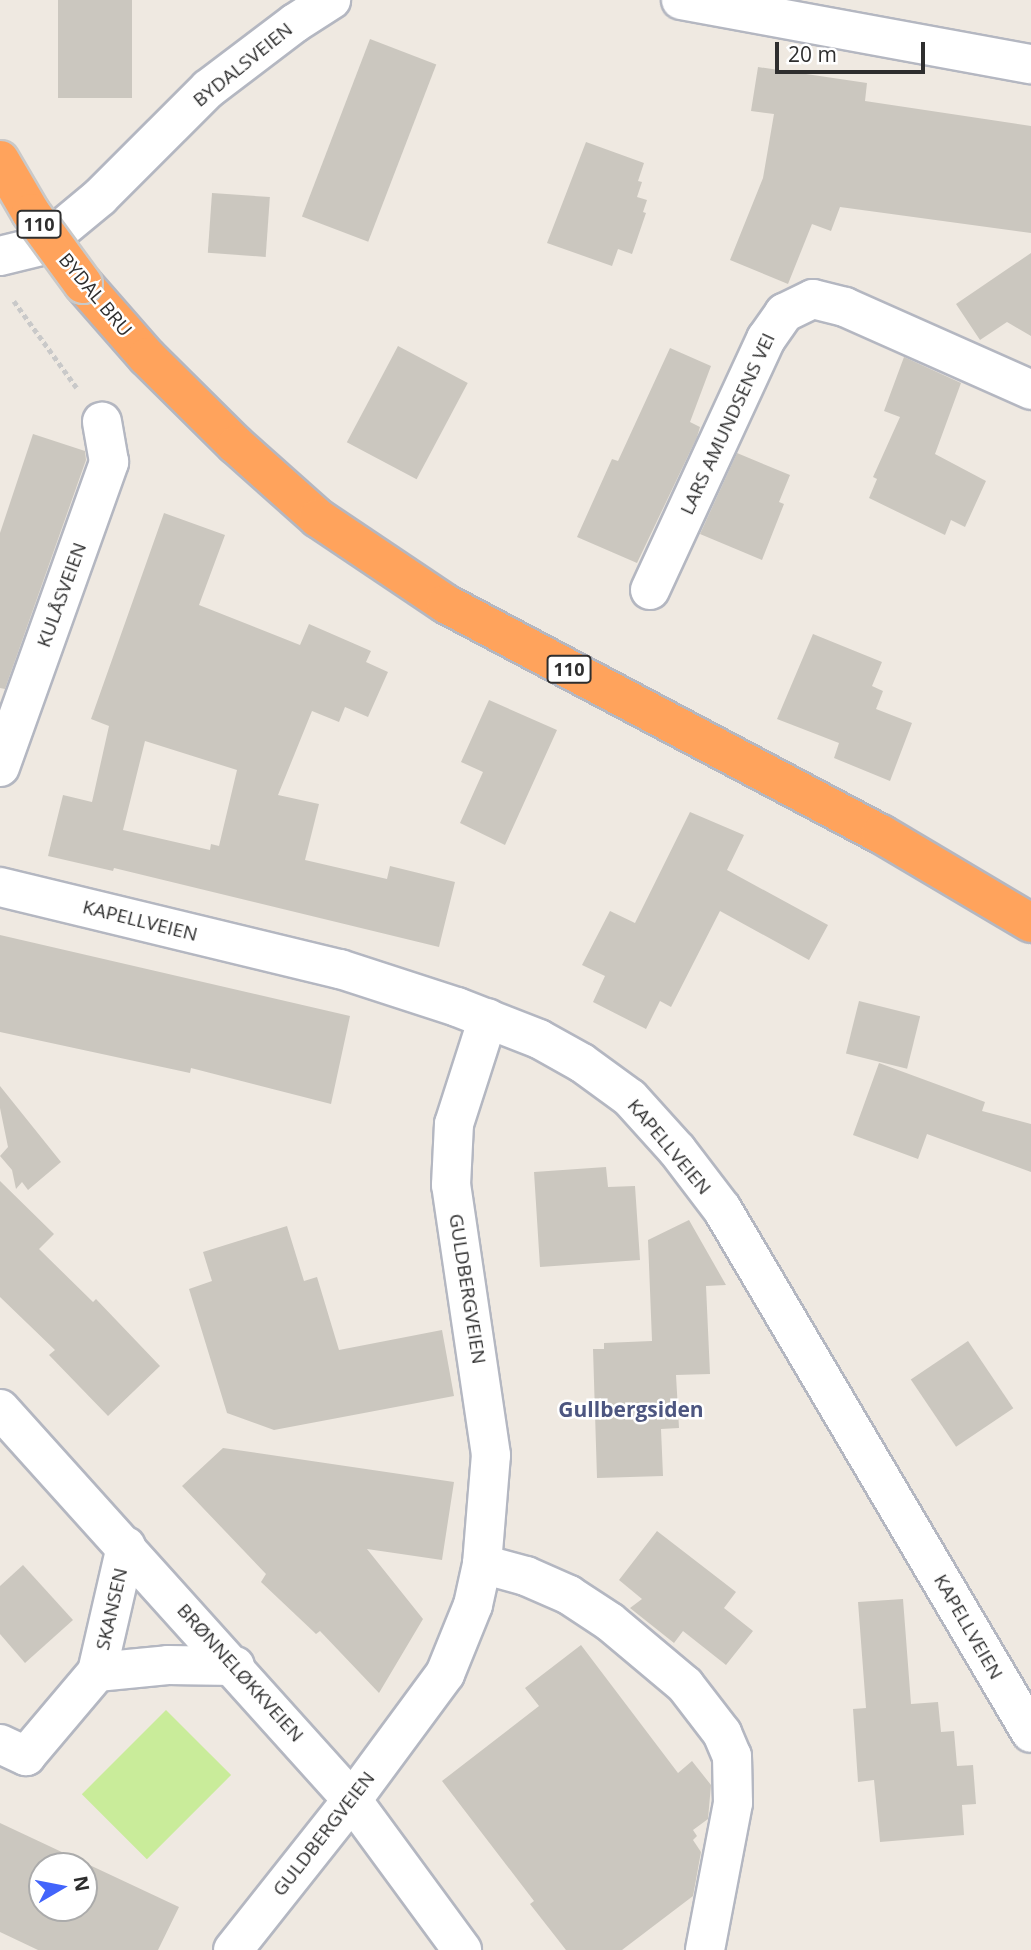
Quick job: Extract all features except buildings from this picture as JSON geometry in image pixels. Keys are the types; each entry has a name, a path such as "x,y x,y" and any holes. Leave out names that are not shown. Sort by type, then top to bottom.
{"highway":[{"name":"BYDAL BRU","path":"0,160 32,213 83,284 147,357 236,445 318,518 446,604 881,834 1031,923"}],"street":[{"name":"BYDALSVEIEN","path":"4,274 100,197 208,89 331,0"},
{"path":"681,0 724,4 1031,64"},
{"name":"LARS AMUNDSENS VEI","path":"650,590 766,339 784,313 813,299 845,307 1031,390"},
{"name":"KULÅSVEIEN","path":"0,767 109,462 102,422"},
{"name":"KAPELLVEIEN","path":"0,887 340,969 488,1018 540,1039 582,1063 630,1098 722,1209 1031,1733"},
{"name":"GULDBERGVEIEN","path":"233,1950 352,1800 444,1674 472,1605 482,1564 491,1455 451,1185 454,1124 488,1018"},
{"name":"BRØNNELØKKVEIEN","path":"0,1409 235,1666 352,1800 462,1950"},
{"name":"SKANSEN","path":"0,1744 26,1756 97,1672 126,1546"},
{"path":"482,1564 526,1576 569,1595 610,1622 685,1685 722,1733 732,1756 733,1803 705,1950"},
{"name":"SKANSEN","path":"97,1672 168,1665 235,1666"}],"path":[{"path":"4,274 102,422"}],"green space":[{"path":"166,1710 231,1775 147,1859 82,1794"}],"district":[{"name":"Gullbergsiden","path":"631,1409"}]}
